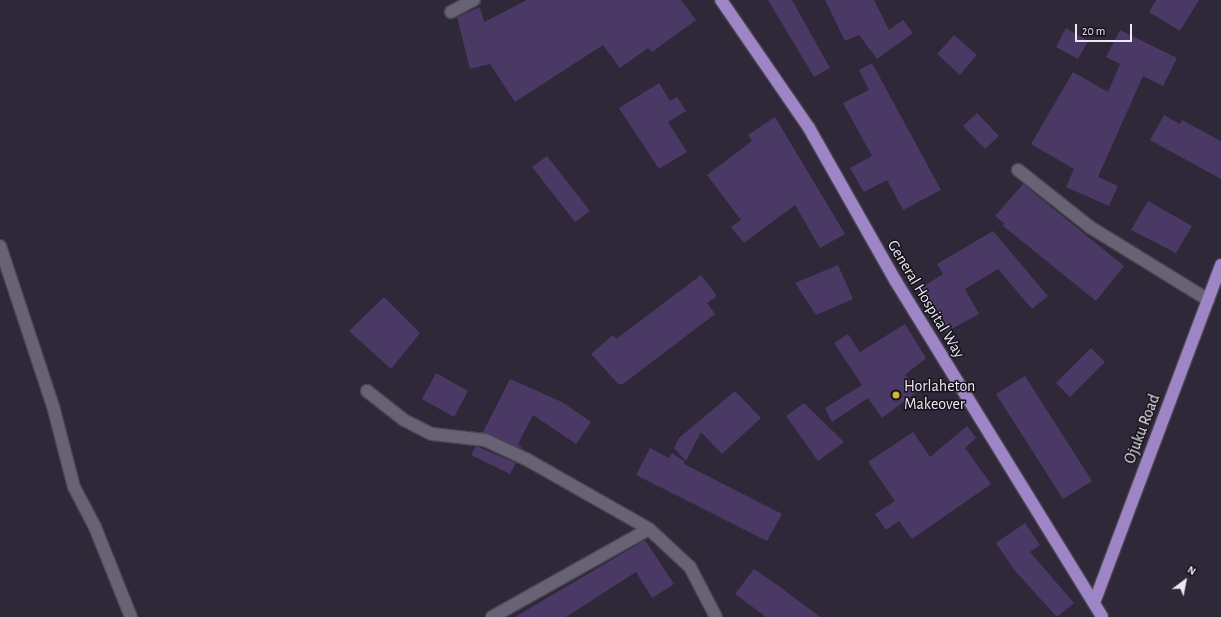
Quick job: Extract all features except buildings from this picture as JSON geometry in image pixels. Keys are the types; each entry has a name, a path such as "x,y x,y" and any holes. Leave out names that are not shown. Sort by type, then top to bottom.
{"main road":[{"name":"General Hospital Way","path":"721,0 809,128 895,280 1102,617"},
{"name":"Ojuku Road","path":"1094,603 1221,265"}],"street":[{"path":"451,12 474,0"},
{"path":"1018,170 1090,227 1208,300"},
{"path":"0,246 53,406 74,487 95,527 131,617"},
{"path":"367,391 404,420 432,434 485,440 526,459 649,529 690,567 716,617"},
{"path":"492,617 649,529"}],"place":[{"name":"Horlaheton Makeover","path":"896,395"}]}
